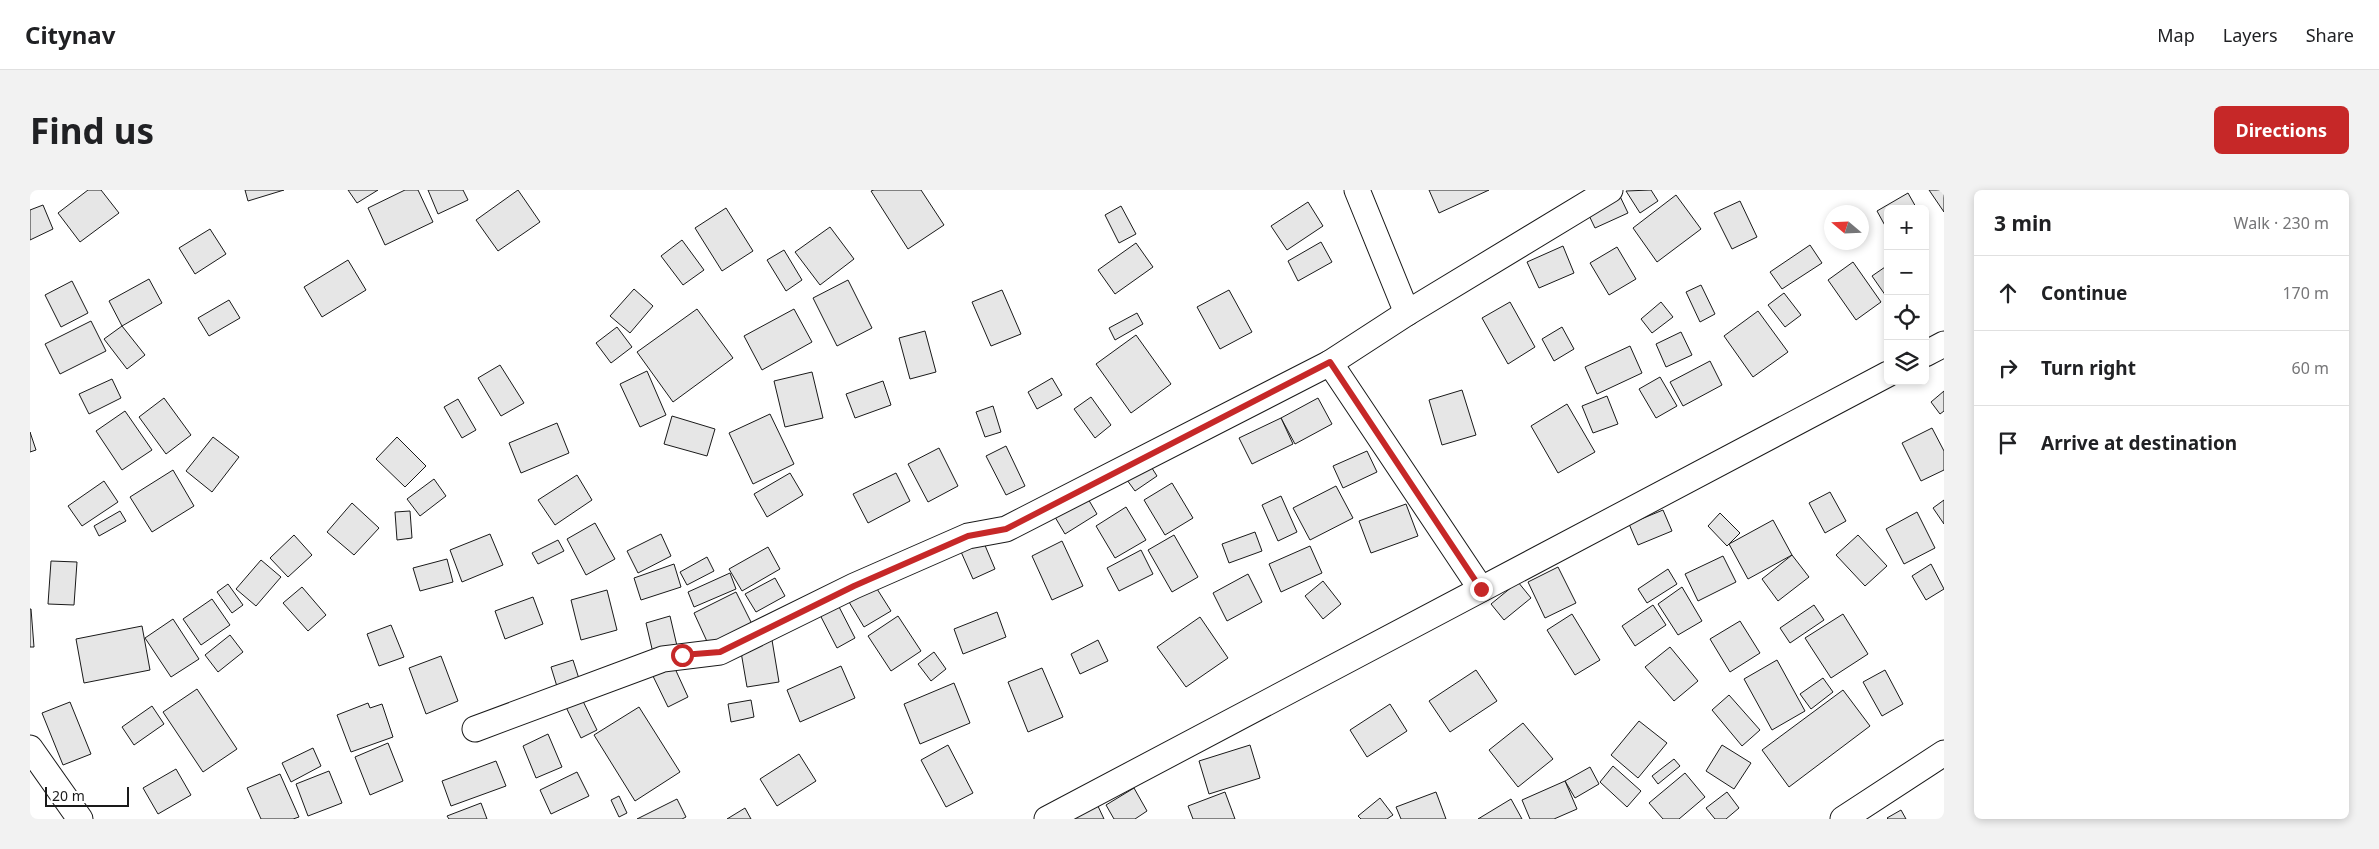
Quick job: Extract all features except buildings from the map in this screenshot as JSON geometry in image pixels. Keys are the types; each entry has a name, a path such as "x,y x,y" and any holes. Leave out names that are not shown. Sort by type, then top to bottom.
{"street":[{"path":"1357,190 1407,313"},
{"path":"475,729 663,659 720,652 854,586 968,536 1006,529 1330,362 1610,190"},
{"path":"1929,352 1944,344"},
{"path":"1330,362 1481,589"},
{"path":"1047,819 1884,376"},
{"path":"30,748 80,819"},
{"path":"1843,819 1944,753"}],"route":[{"path":"682,655 720,652 854,586 968,536 1006,529 1330,362 1481,589"}]}
